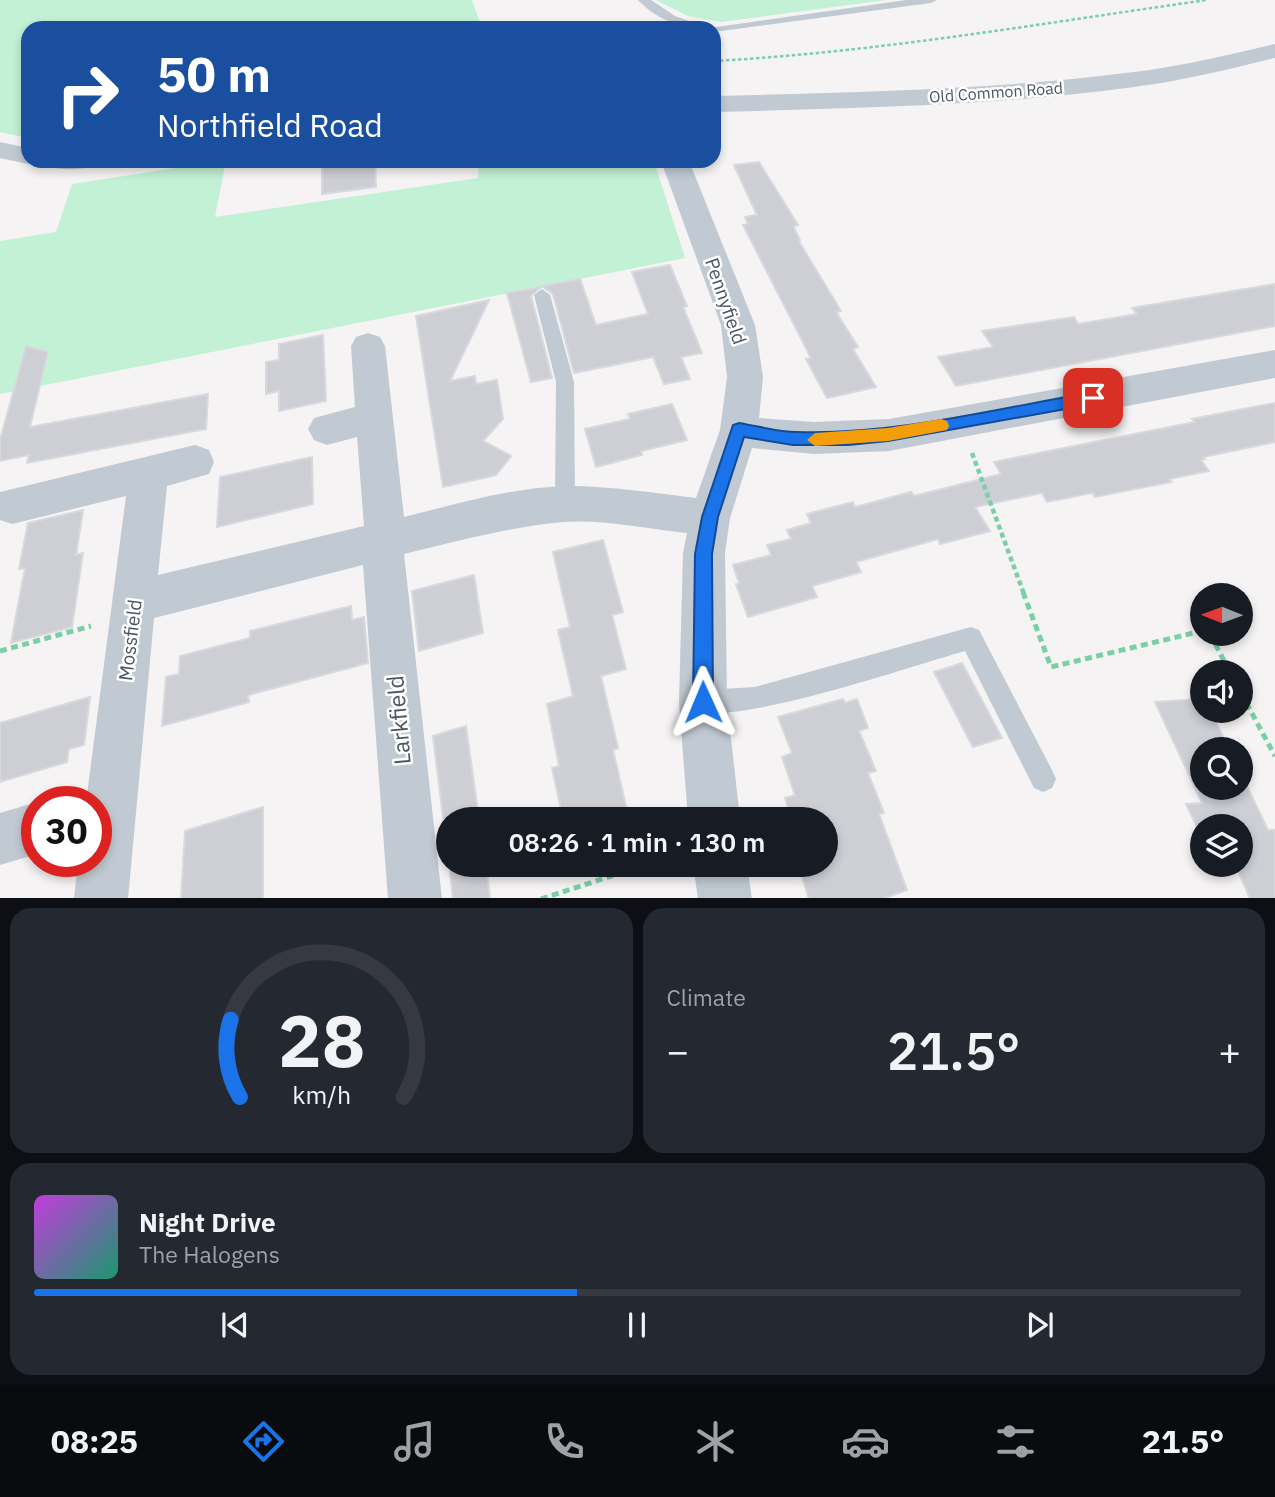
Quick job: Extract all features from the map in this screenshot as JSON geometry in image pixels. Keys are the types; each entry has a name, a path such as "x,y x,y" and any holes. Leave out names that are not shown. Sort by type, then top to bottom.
{"street":[{"name":"Old Common Road","path":"721,104 1027,91 1180,72 1275,51"},
{"path":"0,150 21,154"},
{"name":"Pennyfield","path":"678,168 738,324 746,377 739,430 710,517 704,554 703,702 714,807"},
{"name":"Larkfield","path":"368,346 415,898"},
{"path":"739,430 793,439 848,439 961,422 1275,364"},
{"path":"327,429 376,418"},
{"path":"6,508 195,462"},
{"name":"Mossfield","path":"107,786 134,609 148,475"},
{"path":"134,609 384,540 491,514 565,504 600,505 710,517"},
{"path":"0,839 21,833"},
{"name":"Mossfield","path":"102,877 102,898"},
{"path":"722,877 724,898"}],"lane":[{"path":"644,0 662,16 674,21"},
{"path":"721,28 931,0"},
{"path":"542,295 565,382 565,504"},
{"path":"703,702 755,699 971,638 1043,779"}],"path":[{"path":"721,61 879,47 1207,0"},
{"path":"961,422 1051,667 1190,634"},
{"path":"0,650 134,609"},
{"path":"1253,715 1275,756"},
{"path":"541,898 607,877"}],"green space":[{"path":"0,0 472,0 480,21 21,21 21,136 0,132"},
{"path":"656,0 886,0 721,22 688,16"},
{"path":"176,168 225,168 215,217 478,178 479,168 656,168 685,258 0,394 0,241 56,232 72,184"}],"building":[{"path":"759,162 798,225 793,226 798,240 841,311 836,312 858,347 853,349 876,387 827,398 806,359 811,358 743,225 748,224 745,217 757,215 734,165"},
{"path":"322,168 375,168 376,187 322,194"},
{"path":"670,265 687,306 683,307 702,353 681,357 690,379 664,384 653,357 574,373 553,294 542,286 580,279 596,325 648,314 632,272"},
{"path":"1275,284 1275,326 956,386 938,357 993,347 982,331 1074,317 1078,324 1137,314 1132,308"},
{"path":"541,287 531,296 552,378 531,382 507,293"},
{"path":"489,300 450,381 475,376 476,384 497,380 503,419 483,441 511,456 496,475 443,487 416,316"},
{"path":"323,335 326,401 279,411 279,391 266,394 266,362 279,360 279,344"},
{"path":"26,346 48,352 30,427 208,394 206,429 27,463 29,455 0,461 0,440"},
{"path":"1275,403 1275,442 1203,457 1205,459 1201,460 1209,471 1169,479 1172,482 1095,497 1092,493 1047,502 1042,493 975,507 990,531 940,544 938,539 856,562 861,572 812,586 817,597 748,617 736,584 739,583 733,565 771,555 767,545 791,539 787,530 811,523 807,514 853,502 855,507 911,492 914,496 1001,474 994,462 1195,422 1192,419"},
{"path":"672,404 687,440 641,451 642,455 596,467 585,429 630,419 628,414"},
{"path":"312,457 313,504 217,527 220,477"},
{"path":"83,510 76,555 83,553 72,627 11,643 25,568 19,569 28,523"},
{"path":"603,540 623,612 612,615 626,669 601,676 618,748 613,750 626,807 560,807 552,768 559,766 547,704 573,696 558,630 570,627 553,552"},
{"path":"474,575 483,633 419,651 412,591"},
{"path":"351,606 352,620 364,617 368,663 248,695 249,702 162,726 166,677 179,674 180,656 250,638 250,631"},
{"path":"962,663 1002,738 973,747 934,672"},
{"path":"90,697 84,745 69,749 67,762 0,782 0,723"},
{"path":"843,699 845,703 857,699 868,728 859,731 876,771 868,773 884,813 879,814 907,890 885,898 809,898 802,877 838,877 838,807 788,807 785,798 795,795 782,757 792,753 778,717"},
{"path":"1190,700 1190,723 1216,723 1223,737 1190,737 1190,777 1155,702"},
{"path":"466,726 477,807 442,807 433,736"},
{"path":"1253,799 1268,830 1275,830 1275,898 1250,898 1241,877 1253,877 1253,814 1191,814 1186,804 1202,803 1201,800"},
{"path":"263,807 263,898 181,898 185,831"},
{"path":"450,877 487,877 490,898 453,898"}],"slow traffic":[{"path":"815,440 888,435 941,426"}],"route":[{"path":"703,702 701,632 704,554 710,517 739,430 793,439 848,439 888,435 1093,398"}]}
